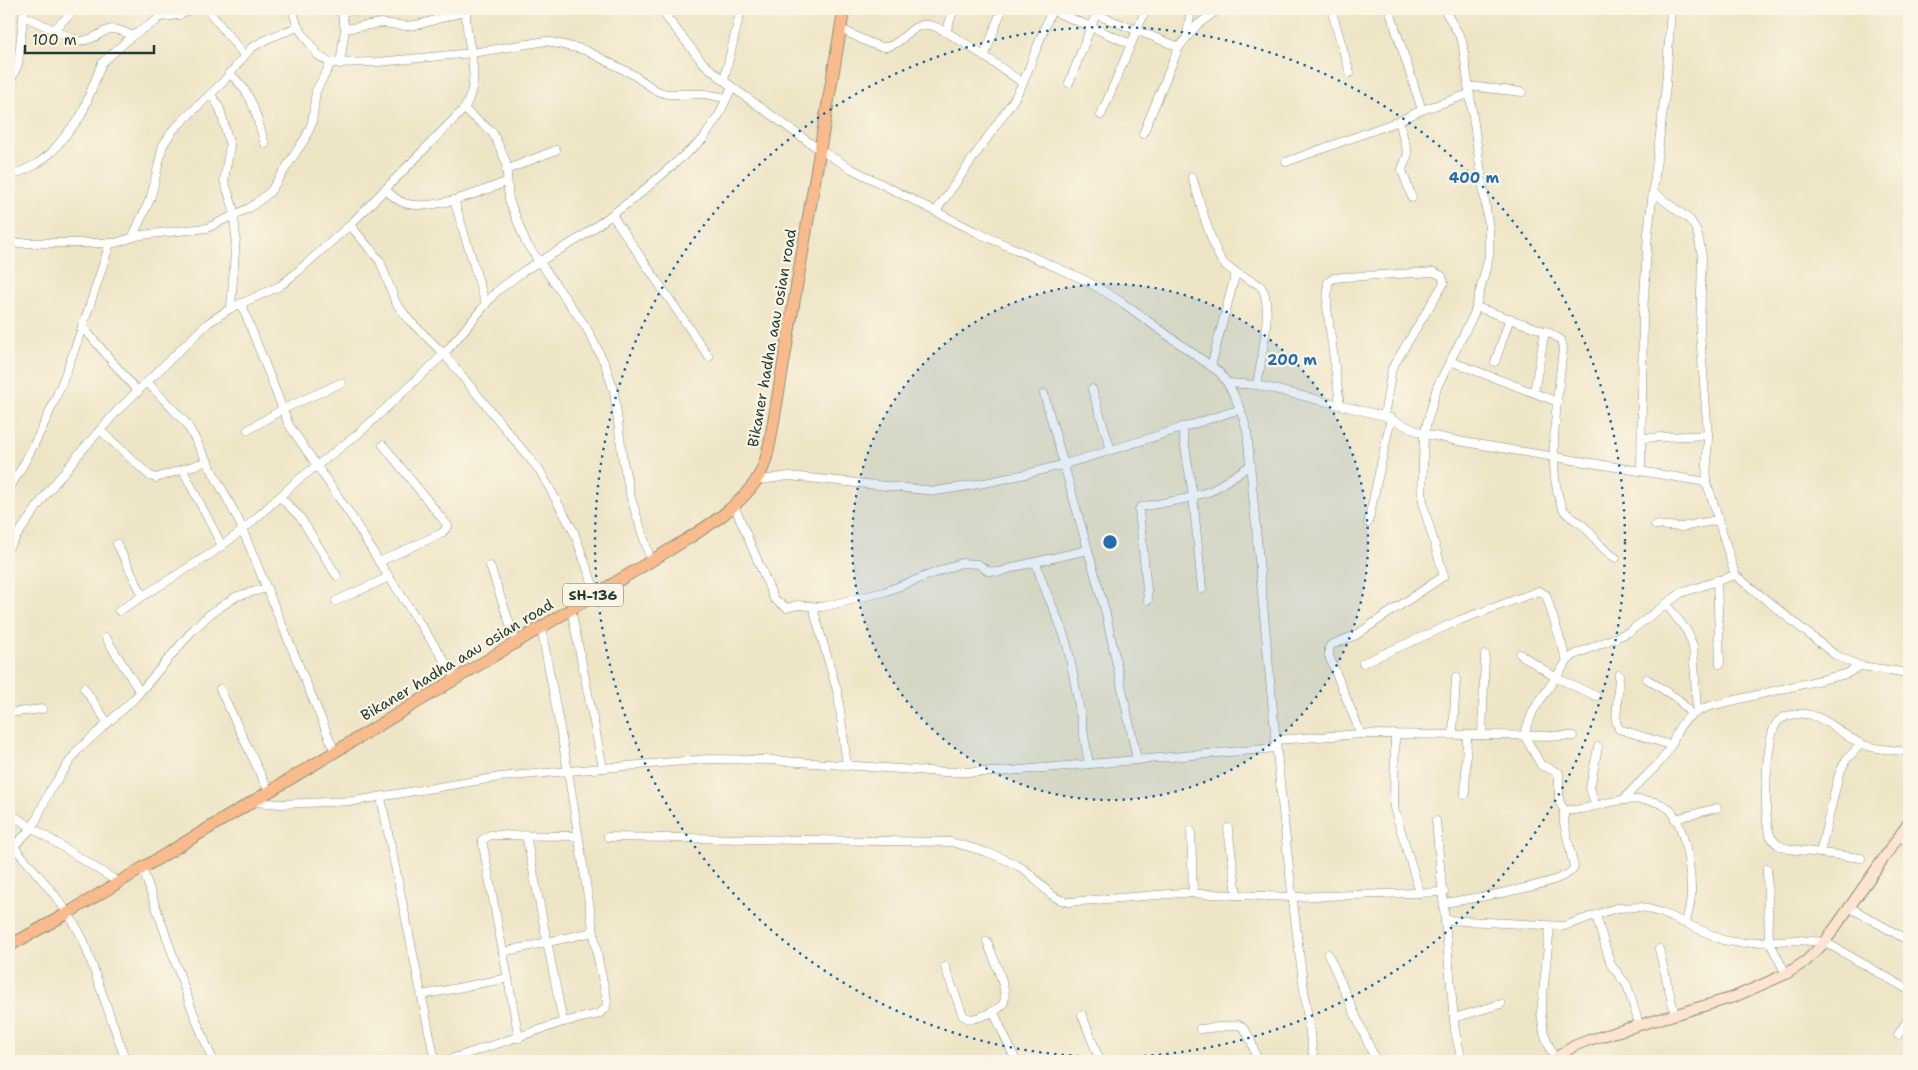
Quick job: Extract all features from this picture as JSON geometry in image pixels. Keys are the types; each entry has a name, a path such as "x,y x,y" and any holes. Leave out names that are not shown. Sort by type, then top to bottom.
{"main road":[{"name":"Bikaner hadha aau osian road","path":"9,946 68,913 651,561 704,528 734,505 764,466 770,442 844,9"}],"street":[{"path":"53,30 76,9"},
{"path":"9,177 37,164 52,152 81,116 102,63 161,13 179,14 192,9"},
{"path":"207,9 244,54"},
{"path":"292,9 298,27 319,56 336,63 472,53 534,42 565,44 585,50 612,63 657,91 667,94 705,94 726,98"},
{"path":"9,243 110,243 133,236 207,228 251,207 270,192 297,154 312,123 316,91 336,63 345,29 341,11 357,9"},
{"path":"660,9 703,63 732,87 820,150 852,169 976,232 1085,280 1120,301 1211,366 1228,383 1241,409 1247,431 1276,744 1314,1061"},
{"path":"724,80 741,9"},
{"path":"946,32 954,9"},
{"path":"984,57 1002,9"},
{"path":"936,211 1013,101 1023,83 1052,9 1090,28 1131,44"},
{"path":"1101,115 1146,9"},
{"path":"1188,36 1191,9"},
{"path":"1143,134 1179,47 1188,36 1219,9"},
{"path":"1330,9 1350,73"},
{"path":"1389,9 1422,110"},
{"path":"1361,734 1329,656 1329,648 1331,645 1356,635 1444,576 1424,508 1422,494 1424,434 1431,401 1476,307 1489,256 1489,229 1462,40 1444,9"},
{"path":"1641,472 1644,305 1648,233 1666,85 1671,9"},
{"path":"9,547 47,492 100,430 208,323 231,308 280,286 350,225 464,109 472,97 472,53 466,10 421,24 407,26 381,23 345,29"},
{"path":"1069,83 1096,11 1179,47"},
{"path":"9,86 18,64 24,12 53,30 78,41 87,41 112,27 132,36"},
{"path":"840,29 885,47 894,45 910,30 923,24 931,24 1023,83"},
{"path":"133,236 151,196 162,145 183,120 211,94 244,54 260,42 298,27"},
{"path":"229,73 248,93 265,144"},
{"path":"119,611 222,546 317,465 358,434 444,354 485,302 525,270 612,215 703,139 732,87"},
{"path":"1286,162 1399,121 1468,90 1522,92"},
{"path":"211,94 220,109 230,146 224,180 234,215 236,245 231,308"},
{"path":"464,109 492,132 503,152 509,200 526,243 541,261 586,327 605,364 614,391 631,498 651,561"},
{"path":"1399,121 1408,154 1402,169 1412,198"},
{"path":"506,170 556,150"},
{"path":"1192,177 1222,262 1261,286 1266,294 1263,345 1257,385"},
{"path":"385,189 406,204 454,200 506,182"},
{"path":"1653,192 1690,220 1696,229 1699,240 1702,256 1700,334 1708,436 1706,484 1735,575 1835,655 1860,666 1881,671 1909,673"},
{"path":"454,200 485,302"},
{"path":"9,215 9,231"},
{"path":"612,215 709,357"},
{"path":"350,225 380,261 396,303 409,320 444,354 540,471 574,532 596,593"},
{"path":"9,489 42,433 60,390 110,243"},
{"path":"1340,405 1327,307 1328,282 1344,277 1420,271 1434,272 1442,276 1444,283 1392,368 1388,417 1368,523"},
{"path":"1211,366 1236,272"},
{"path":"241,303 282,410 302,446 352,517 379,562 456,678"},
{"path":"1476,307 1544,331 1561,340 1563,348 1554,458 1556,488 1562,509 1587,529 1600,546 1616,558"},
{"path":"1496,362 1510,318"},
{"path":"82,326 138,392"},
{"path":"1534,392 1544,331"},
{"path":"1450,361 1558,402"},
{"path":"148,383 187,424 243,530 335,752"},
{"path":"248,430 282,410 341,383"},
{"path":"1228,383 1257,385 1388,417 1424,434 1554,458 1692,478 1706,484"},
{"path":"1092,389 1110,450"},
{"path":"1044,394 1107,620 1136,759"},
{"path":"754,481 789,476 935,490 993,481 1064,464 1241,409"},
{"path":"1182,427 1193,496 1202,589"},
{"path":"100,430 150,476 163,477 208,461"},
{"path":"1642,438 1708,436"},
{"path":"379,562 442,533 448,526 383,445"},
{"path":"1148,600 1138,510 1141,507 1193,496 1220,486 1250,465"},
{"path":"183,470 222,546"},
{"path":"280,497 300,517 337,576"},
{"path":"734,505 774,599 787,608 804,605 813,608 884,592 961,563 978,564 993,573 1088,550"},
{"path":"1655,525 1682,527 1717,520"},
{"path":"117,544 143,596"},
{"path":"1036,562 1045,594 1067,646 1089,764"},
{"path":"490,566 516,642"},
{"path":"1524,736 1533,711 1567,661 1587,648 1629,632 1681,593 1735,575"},
{"path":"336,601 389,577"},
{"path":"1717,580 1720,664"},
{"path":"126,1061 83,939 68,913 11,849 33,827 62,770 77,751 140,692 193,630 210,614 237,596 267,588"},
{"path":"1363,663 1460,620 1540,591 1546,595 1567,661"},
{"path":"1666,604 1687,631 1694,646 1694,713"},
{"path":"813,608 838,694 847,766"},
{"path":"571,609 603,768"},
{"path":"445,1061 564,1022 599,1014 606,1008 568,771 541,627"},
{"path":"106,638 140,692"},
{"path":"1520,654 1555,678 1596,696"},
{"path":"1482,735 1485,655"},
{"path":"1623,800 1658,764 1670,746 1677,730 1694,713 1772,690 1846,674 1860,666"},
{"path":"1619,675 1617,726 1624,732 1670,746"},
{"path":"1453,734 1456,677"},
{"path":"1647,679 1694,713"},
{"path":"84,688 106,722"},
{"path":"220,689 269,792"},
{"path":"9,713 42,709"},
{"path":"1861,858 1779,846 1770,836 1767,828 1768,761 1773,729 1780,719 1794,714 1805,714 1821,719 1861,744 1909,752"},
{"path":"252,802 290,804 354,801 500,777 708,759 770,760 943,772 997,772 1089,764 1361,734 1573,736"},
{"path":"1395,734 1394,808 1420,893"},
{"path":"1465,795 1467,735"},
{"path":"1445,903 1537,886 1570,873 1574,867 1564,823 1564,810 1559,801 1559,773 1541,765 1524,736"},
{"path":"1820,852 1838,774 1846,760 1861,744"},
{"path":"1595,804 1590,788 1598,747"},
{"path":"381,798 435,1061"},
{"path":"1564,810 1623,800 1639,800 1661,804 1672,812 1685,845 1689,871 1691,895 1686,923"},
{"path":"1675,819 1717,808"},
{"path":"9,813 118,882"},
{"path":"1436,821 1444,892 1454,1018 1462,1061"},
{"path":"1550,927 1541,1013 1544,1033 1553,1060 1582,1043 1639,1024 1734,997 1786,974 1806,961 1825,942 1909,822"},
{"path":"1228,828 1237,895"},
{"path":"1191,831 1192,893"},
{"path":"519,1038 482,840 490,835 577,836"},
{"path":"526,835 564,1022"},
{"path":"1899,836 1909,842"},
{"path":"608,837 951,842 982,850 1020,867 1061,901 1192,893 1293,897 1444,892"},
{"path":"142,867 191,1007 213,1061"},
{"path":"1767,869 1769,941 1786,974"},
{"path":"1446,920 1550,927 1576,923 1616,908 1642,906 1723,940 1740,943 1796,940 1825,942 1909,990"},
{"path":"1849,907 1909,941"},
{"path":"1596,916 1611,965 1627,986 1639,1024"},
{"path":"503,952 593,932"},
{"path":"945,967 963,1016 974,1019 993,1012 1002,1006 1005,1000 1004,990 987,941"},
{"path":"1659,949 1676,1015"},
{"path":"1328,954 1376,1061"},
{"path":"422,995 508,978"},
{"path":"1454,1018 1501,1004"},
{"path":"993,1012 1016,1061"},
{"path":"1082,1015 1100,1061"},
{"path":"1898,1035 1909,1018"},
{"path":"1200,1029 1239,1025 1243,1027 1253,1047 1256,1061"},
{"path":"1902,1061 1909,1052"}]}
